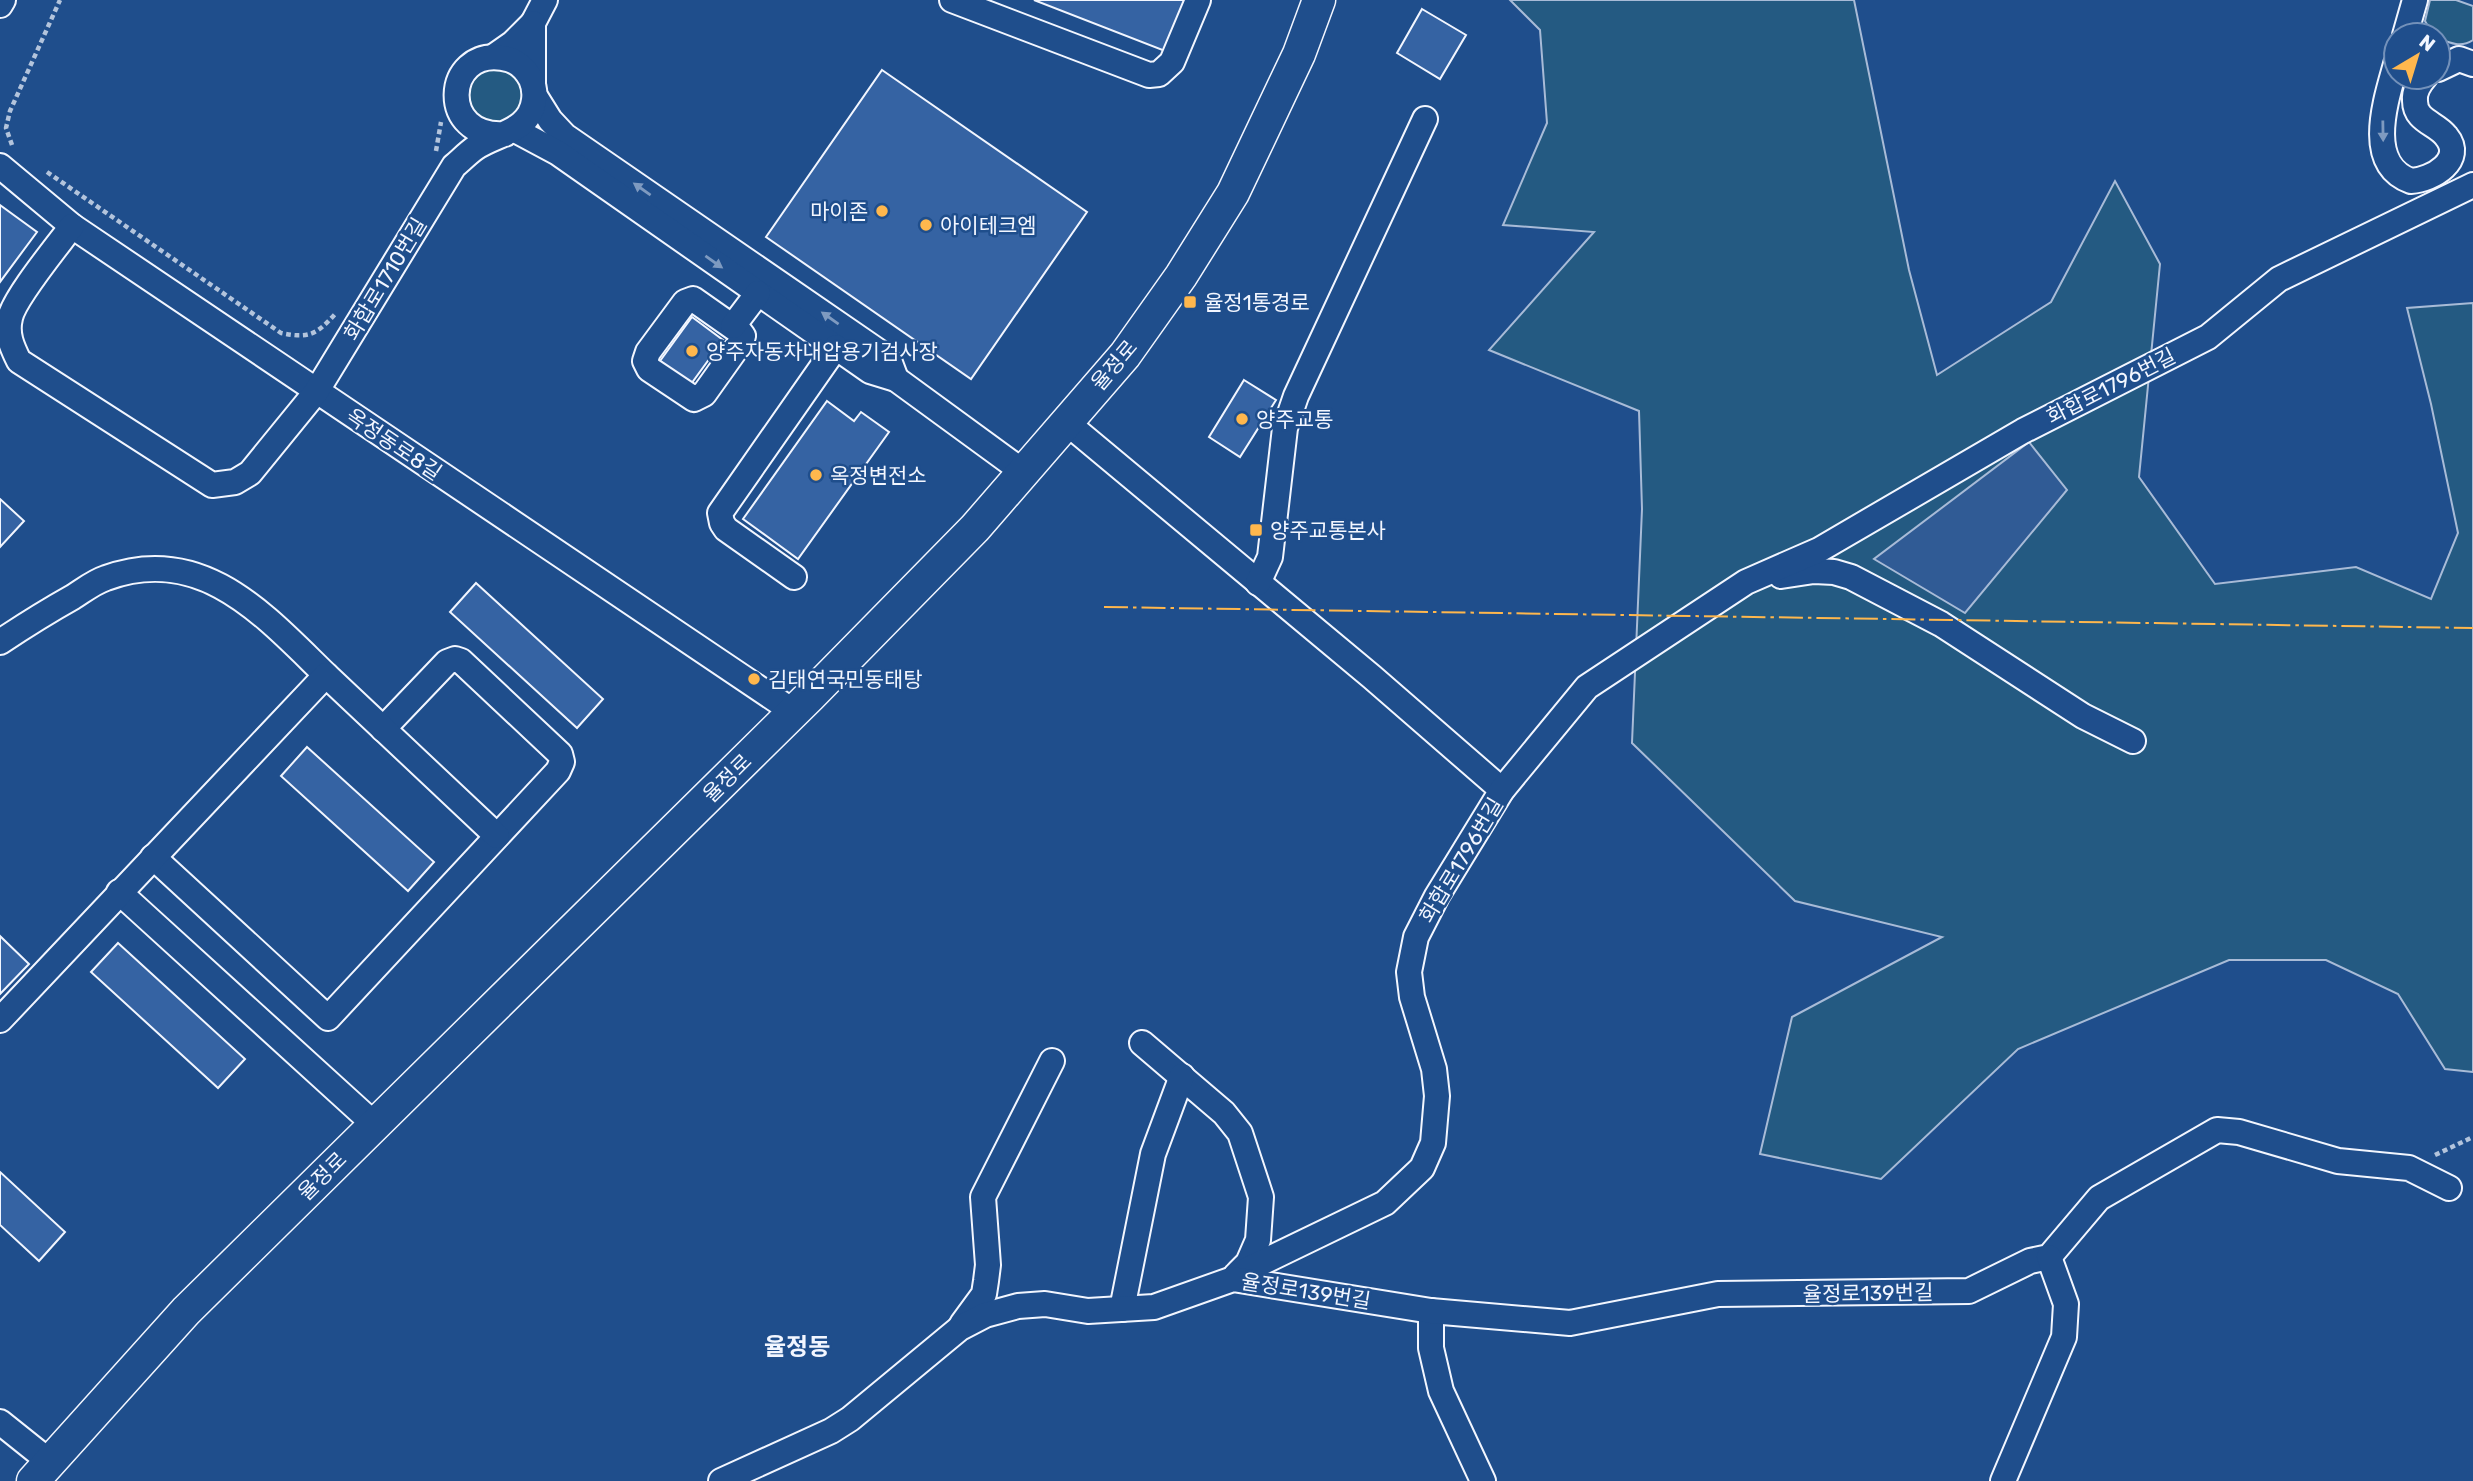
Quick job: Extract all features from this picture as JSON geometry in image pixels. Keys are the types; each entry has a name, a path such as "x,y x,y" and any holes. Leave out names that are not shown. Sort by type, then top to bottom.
{"main road":[{"name":"율정로","path":"41,1471 187,1311 794,712 975,528 1125,355 1181,276 1233,193 1299,54 1319,0"}],"street":[{"path":"0,5 3,0"},
{"path":"493,57 513,43 533,23 545,0"},
{"path":"952,0 1149,75 1159,74 1172,62 1198,0"},
{"path":"2408,21 2414,1"},
{"path":"445,161 510,132 527,120 533,109 533,23"},
{"path":"445,161 451,116 456,103 456,89 469,66 493,57 506,58 517,63 527,72 550,120 565,136 879,352 890,363 896,379"},
{"path":"2388,91 2382,124 2385,157 2389,167 2411,181 2437,174 2450,161 2451,154 2451,144 2446,136 2420,116 2416,109 2416,91"},
{"path":"451,116 480,132 493,135 510,132 558,153 870,371 896,379 1022,471"},
{"path":"1258,583 1270,557 1285,428 1296,396 1425,119"},
{"name":"옥정동로8길","path":"8,158 72,226 794,712"},
{"name":"화합로1710번길","path":"72,226 20,298 10,318 10,343 19,361 212,485 234,482 250,473 316,392 445,161"},
{"name":"화합로1796번길","path":"1233,1277 1385,1203 1422,1168 1433,1143 1437,1096 1434,1069 1412,997 1409,972 1416,937 1437,896 1502,790 1587,687 1746,582 1819,550 2023,431 2208,337 2279,279 2473,186"},
{"path":"733,326 758,293"},
{"path":"794,577 726,529 720,513 836,347"},
{"name":"화합로1796번길","path":"1066,422 1502,790"},
{"path":"0,642 103,579 133,570 173,570 202,576 261,613 497,836"},
{"name":"화합로1796번길","path":"1746,582 1814,571 1834,572 1851,577 1941,624 2084,716 2133,741"},
{"path":"153,857 328,1018 561,766 560,754 461,661 455,659 447,662 383,729"},
{"path":"0,1020 326,675"},
{"path":"119,892 374,1124"},
{"name":"율정로139번길","path":"721,1481 831,1431 850,1419 960,1328 985,1315 1018,1306 1045,1304 1088,1311 1154,1307 1233,1277 1248,1263 1258,1240 1261,1197 1236,1125 1142,1042"},
{"name":"율정로139번길","path":"960,1328 984,1294 988,1265 983,1197 1052,1061"},
{"path":"1122,1309 1153,1154 1182,1076"},
{"name":"율정로139번길","path":"1233,1277 1431,1311 1570,1323 1718,1294 1969,1292 2030,1261 2049,1256 2099,1198 2217,1130 2239,1132 2338,1161 2409,1168 2449,1188"},
{"path":"2003,1481 2064,1336 2066,1304 2049,1256"},
{"path":"1431,1311 1432,1348 1441,1391 1483,1481"},
{"path":"0,1422 41,1471"}],"path":[{"path":"8,158 6,128 10,111 60,0"},
{"path":"445,161 451,116"},
{"path":"45,170 281,333 308,335 320,330 343,302"},
{"path":"2409,1168 2473,1138"}],"shaded area":[{"path":"1510,0 1854,0 1909,270 1937,375 2051,302 2115,181 2160,264 2139,477 2215,584 2356,567 2431,599 2458,533 2431,404 2407,308 2473,303 2473,1072 2445,1069 2398,994 2326,960 2229,960 2018,1049 1881,1179 1760,1154 1792,1017 1942,937 1795,901 1632,743 1642,509 1639,411 1489,350 1594,232 1503,225 1547,123 1540,30"},
{"path":"2430,0 2456,0 2473,6 2473,40 2464,44 2452,43 2452,21 2425,21"},
{"path":"503,68 519,82 523,98 519,114 493,125 470,110 468,91 477,74"},
{"path":"2029,442 2067,490 1965,613 1874,559"}],"building":[{"path":"1034,0 1185,0 1165,51"},
{"path":"1422,9 1466,35 1440,79 1397,53"},
{"name":"아이테크엠","path":"882,70 1087,212 971,379 766,237"},
{"path":"0,205 37,232 0,282"},
{"name":"양주자동차내압용기검사장","path":"692,317 723,340 691,384 660,361"},
{"name":"양주교통","path":"1244,380 1276,400 1240,457 1209,437"},
{"name":"옥정변전소","path":"827,401 854,421 861,412 889,432 798,559 743,519"},
{"path":"0,499 24,521 0,547"},
{"path":"476,583 603,699 577,728 450,612"},
{"path":"307,747 434,862 408,891 281,776"},
{"path":"0,936 29,964 0,994"},
{"path":"118,943 245,1059 218,1088 91,972"},
{"path":"0,1172 65,1232 39,1261 0,1225"}],"power":[{"path":"1104,607 2473,628"}],"place":[{"name":"마이존","path":"882,211"},
{"name":"아이테크엠","path":"926,225"},
{"name":"율정1통경로","path":"1190,302"},
{"name":"양주자동차내압용기검사장","path":"692,351"},
{"name":"양주교통","path":"1242,419"},
{"name":"옥정변전소","path":"816,475"},
{"name":"양주교통본사","path":"1256,530"},
{"name":"김태연국민동태탕","path":"754,679"}],"district":[{"name":"율정동","path":"797,1347"}]}
